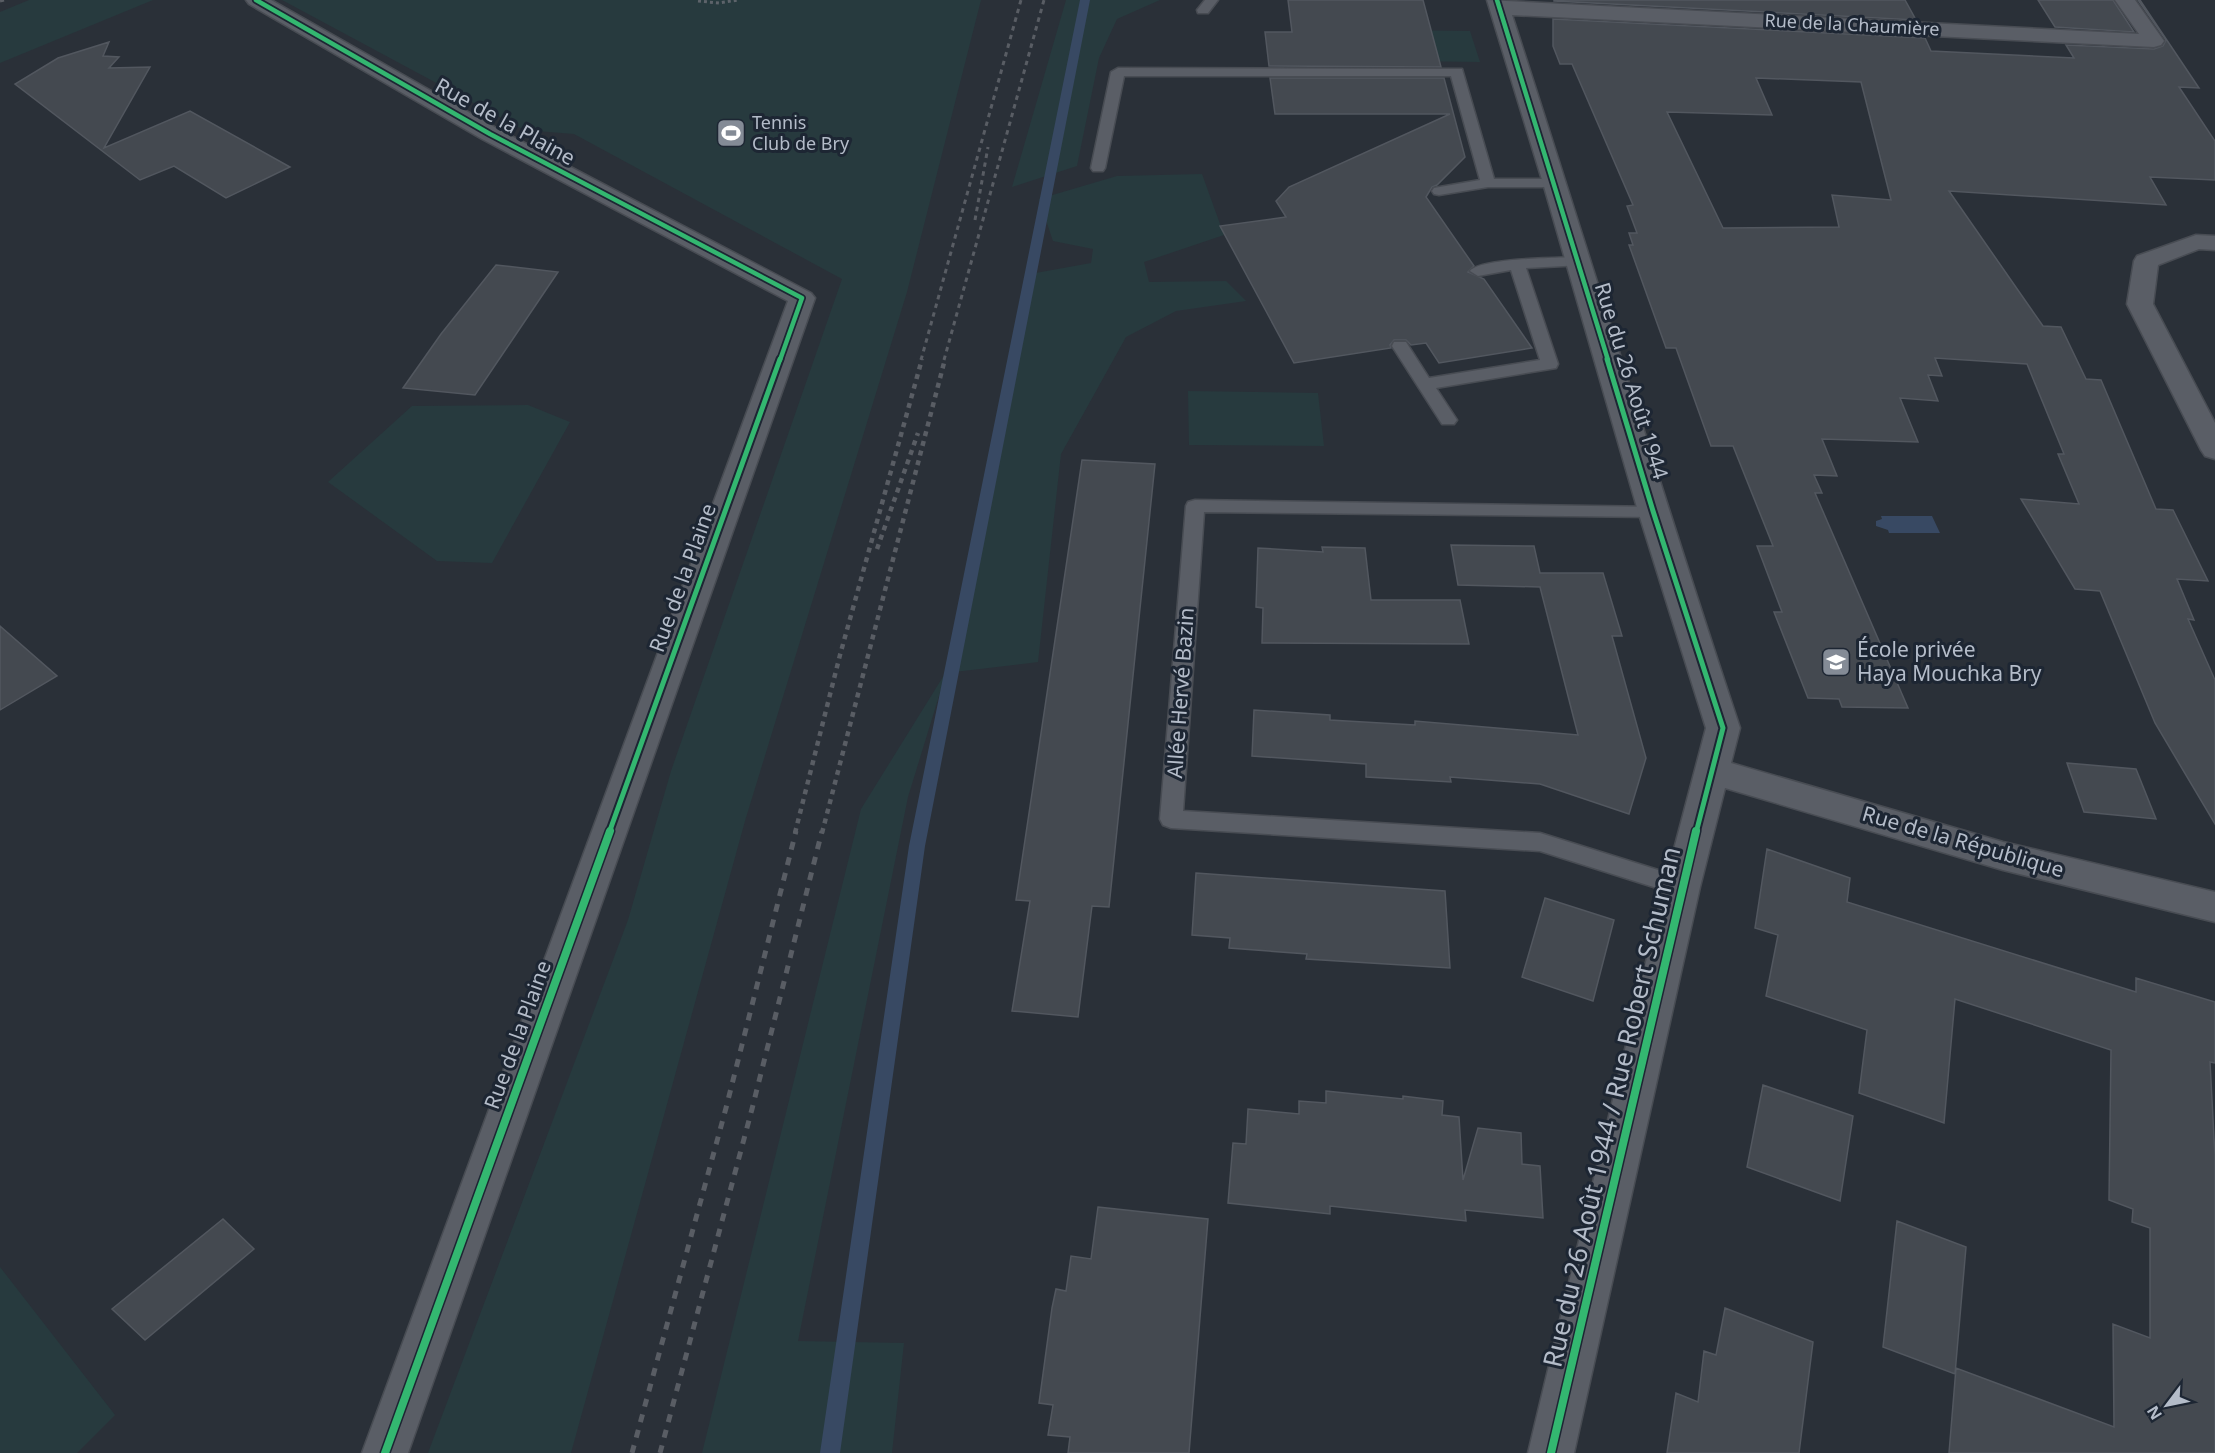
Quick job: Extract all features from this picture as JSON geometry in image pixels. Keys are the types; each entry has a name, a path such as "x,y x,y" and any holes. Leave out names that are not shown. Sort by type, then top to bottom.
{"street":[{"name":"Rue de la Plaine","path":"256,0 490,134 802,298 384,1453"},
{"name":"Rue de la Chaumière","path":"1498,4 2154,41 2124,0"},
{"name":"Rue du 26 Août 1944","path":"1498,4 1556,183 1577,262 1653,511 1723,728 1713,771"},
{"path":"2215,243 2196,242 2146,261 2140,303 2215,450"},
{"name":"Rue du 26 Août 1944 / Rue Robert Schuman","path":"1551,1453 1682,887 1713,771"},
{"name":"Rue de la République","path":"1713,771 2003,856 2215,907"}],"lane":[{"path":"1098,168 1118,72 1457,72 1488,183"},
{"path":"1439,190 1488,183 1556,183"},
{"path":"1478,270 1517,265 1577,262"},
{"path":"1425,384 1550,364 1517,265"},
{"path":"1400,346 1448,420"},
{"name":"Allée Hervé Bazin","path":"1653,511 1195,506 1171,819 1540,842 1682,887"}],"path":[{"path":"698,1 719,3 738,0"}],"green space":[{"path":"29,0 153,0 0,63 0,12"},
{"path":"282,0 981,0 907,292 745,821 571,1453 428,1453 628,920 671,771 842,279 574,134 524,130"},
{"path":"1066,0 1160,0 1117,19 1099,58 1077,166 1012,187"},
{"path":"1387,30 1470,31 1480,62 1334,60"},
{"path":"1202,174 1224,235 1144,262 1149,282 1226,281 1246,301 1176,311 1126,337 1061,454 1038,662 946,673 908,797 798,1341 904,1343 892,1453 702,1453 861,809 946,672 1030,274 1091,263 1093,249 1053,241 1039,199 1117,176"},
{"path":"1188,391 1318,393 1324,446 1189,445"},
{"path":"528,405 570,422 492,563 437,561 328,482 412,406"},
{"path":"0,1267 115,1415 77,1453 0,1453"}],"water":[{"path":"1881,516 1932,516 1940,533 1889,533 1888,530 1876,526 1876,521 1882,519"}],"building":[{"path":"1288,0 1423,0 1441,67 1269,66 1265,32 1292,32"},
{"path":"1905,0 1916,20 1554,1"},
{"path":"2038,0 2113,0 2134,32 2055,27"},
{"path":"2138,0 2140,0 2199,88 2179,87 2215,141 2215,180 2150,177 2166,205 1949,191 2043,326 2061,327 2086,379 2101,380 2156,509 2173,510 2208,581 2177,579 2194,620 2188,619 2215,680 2215,824 2155,723 2100,591 2075,589 2021,499 2079,504 2058,454 2064,454 2027,364 1935,358 1942,376 1928,375 1938,401 1900,398 1918,442 1822,439 1837,476 1814,475 1822,493 1815,493 1908,708 1842,707 1839,699 1808,698 1774,612 1782,612 1757,546 1773,546 1733,446 1711,446 1676,348 1666,348 1629,245 1633,245 1629,233 1637,233 1627,206 1633,205 1572,64 1560,64 1553,46 1553,19 1925,38 1931,51 2074,58 2066,45 2154,49 2163,46 2166,40","holes":["1756,78 1861,82 1891,200 1832,195 1839,227 1723,228 1667,112 1772,115"]},
{"path":"109,42 103,56 119,57 109,68 150,67 104,148 190,111 290,167 226,198 174,166 140,180 15,84 58,58"},
{"path":"1270,78 1444,78 1465,157 1437,185 1432,187 1426,197 1474,266 1468,272 1484,279 1532,348 1439,363 1426,343 1411,345 1406,340 1394,340 1390,345 1391,348 1294,363 1220,226 1286,217 1276,201 1289,187 1450,114 1275,114"},
{"path":"496,265 558,272 475,395 403,388 441,334"},
{"path":"1082,460 1155,464 1109,907 1092,906 1078,1017 1012,1011 1030,901 1016,900"},
{"path":"1451,545 1534,546 1540,573 1603,573 1622,636 1612,636 1646,758 1629,814 1540,784 1450,777 1451,782 1366,777 1366,764 1252,756 1254,710 1330,715 1330,720 1415,725 1415,721 1578,735 1540,587 1458,585"},
{"path":"1322,547 1365,548 1371,600 1460,600 1469,644 1262,643 1263,608 1256,607 1258,548 1323,552"},
{"path":"0,626 57,676 0,710"},
{"path":"2067,763 2136,769 2156,819 2084,812"},
{"path":"1767,849 1850,878 1847,902 2136,992 2136,978 2215,1002 2215,1063 2210,1062 2215,1156 2215,1453 1949,1453 1956,1368 2114,1427 2113,1324 2150,1338 2150,1228 2132,1222 2133,1209 2109,1200 2111,1050 1955,999 1944,1123 1859,1093 1867,1030 1766,996 1778,935 1755,928"},
{"path":"1196,873 1445,891 1450,968 1306,959 1307,954 1229,948 1230,938 1192,935"},
{"path":"1545,898 1614,920 1593,1001 1522,977"},
{"path":"1763,1085 1853,1116 1840,1201 1747,1167"},
{"path":"1326,1091 1443,1101 1442,1115 1459,1117 1463,1180 1478,1128 1521,1133 1522,1164 1540,1166 1543,1218 1465,1210 1466,1221 1330,1206 1330,1214 1228,1203 1233,1143 1246,1144 1248,1109 1299,1114 1299,1101 1326,1103"},
{"path":"1098,1207 1208,1219 1189,1453 1068,1453 1070,1437 1048,1435 1053,1405 1039,1403 1056,1289 1066,1291 1071,1256 1091,1259"},
{"path":"223,1219 254,1249 145,1340 112,1309"},
{"path":"1897,1221 1966,1247 1955,1374 1883,1347"},
{"path":"1725,1308 1813,1342 1799,1453 1667,1453 1676,1393 1698,1402 1704,1351 1716,1355"}],"waterway":[{"path":"830,1453 917,846 1085,0"}],"railway":[{"path":"0,1 4,0"},
{"path":"921,360 1021,0"},
{"path":"944,360 1044,0"},
{"path":"975,220 988,147"},
{"path":"795,833 840,655 922,359"},
{"path":"822,833 945,359"},
{"path":"877,549 918,433"},
{"path":"632,1453 726,1108 796,831"},
{"path":"660,1453 752,1109 822,831"}],"cycle path":[{"path":"256,0 490,134 802,298 385,1453"},
{"path":"1497,0 1555,183 1653,511 1723,728 1682,887 1551,1453"}],"place":[{"name":"Tennis Club de Bry","path":"731,133"},
{"name":"École privée Haya Mouchka Bry","path":"1836,662"}]}
